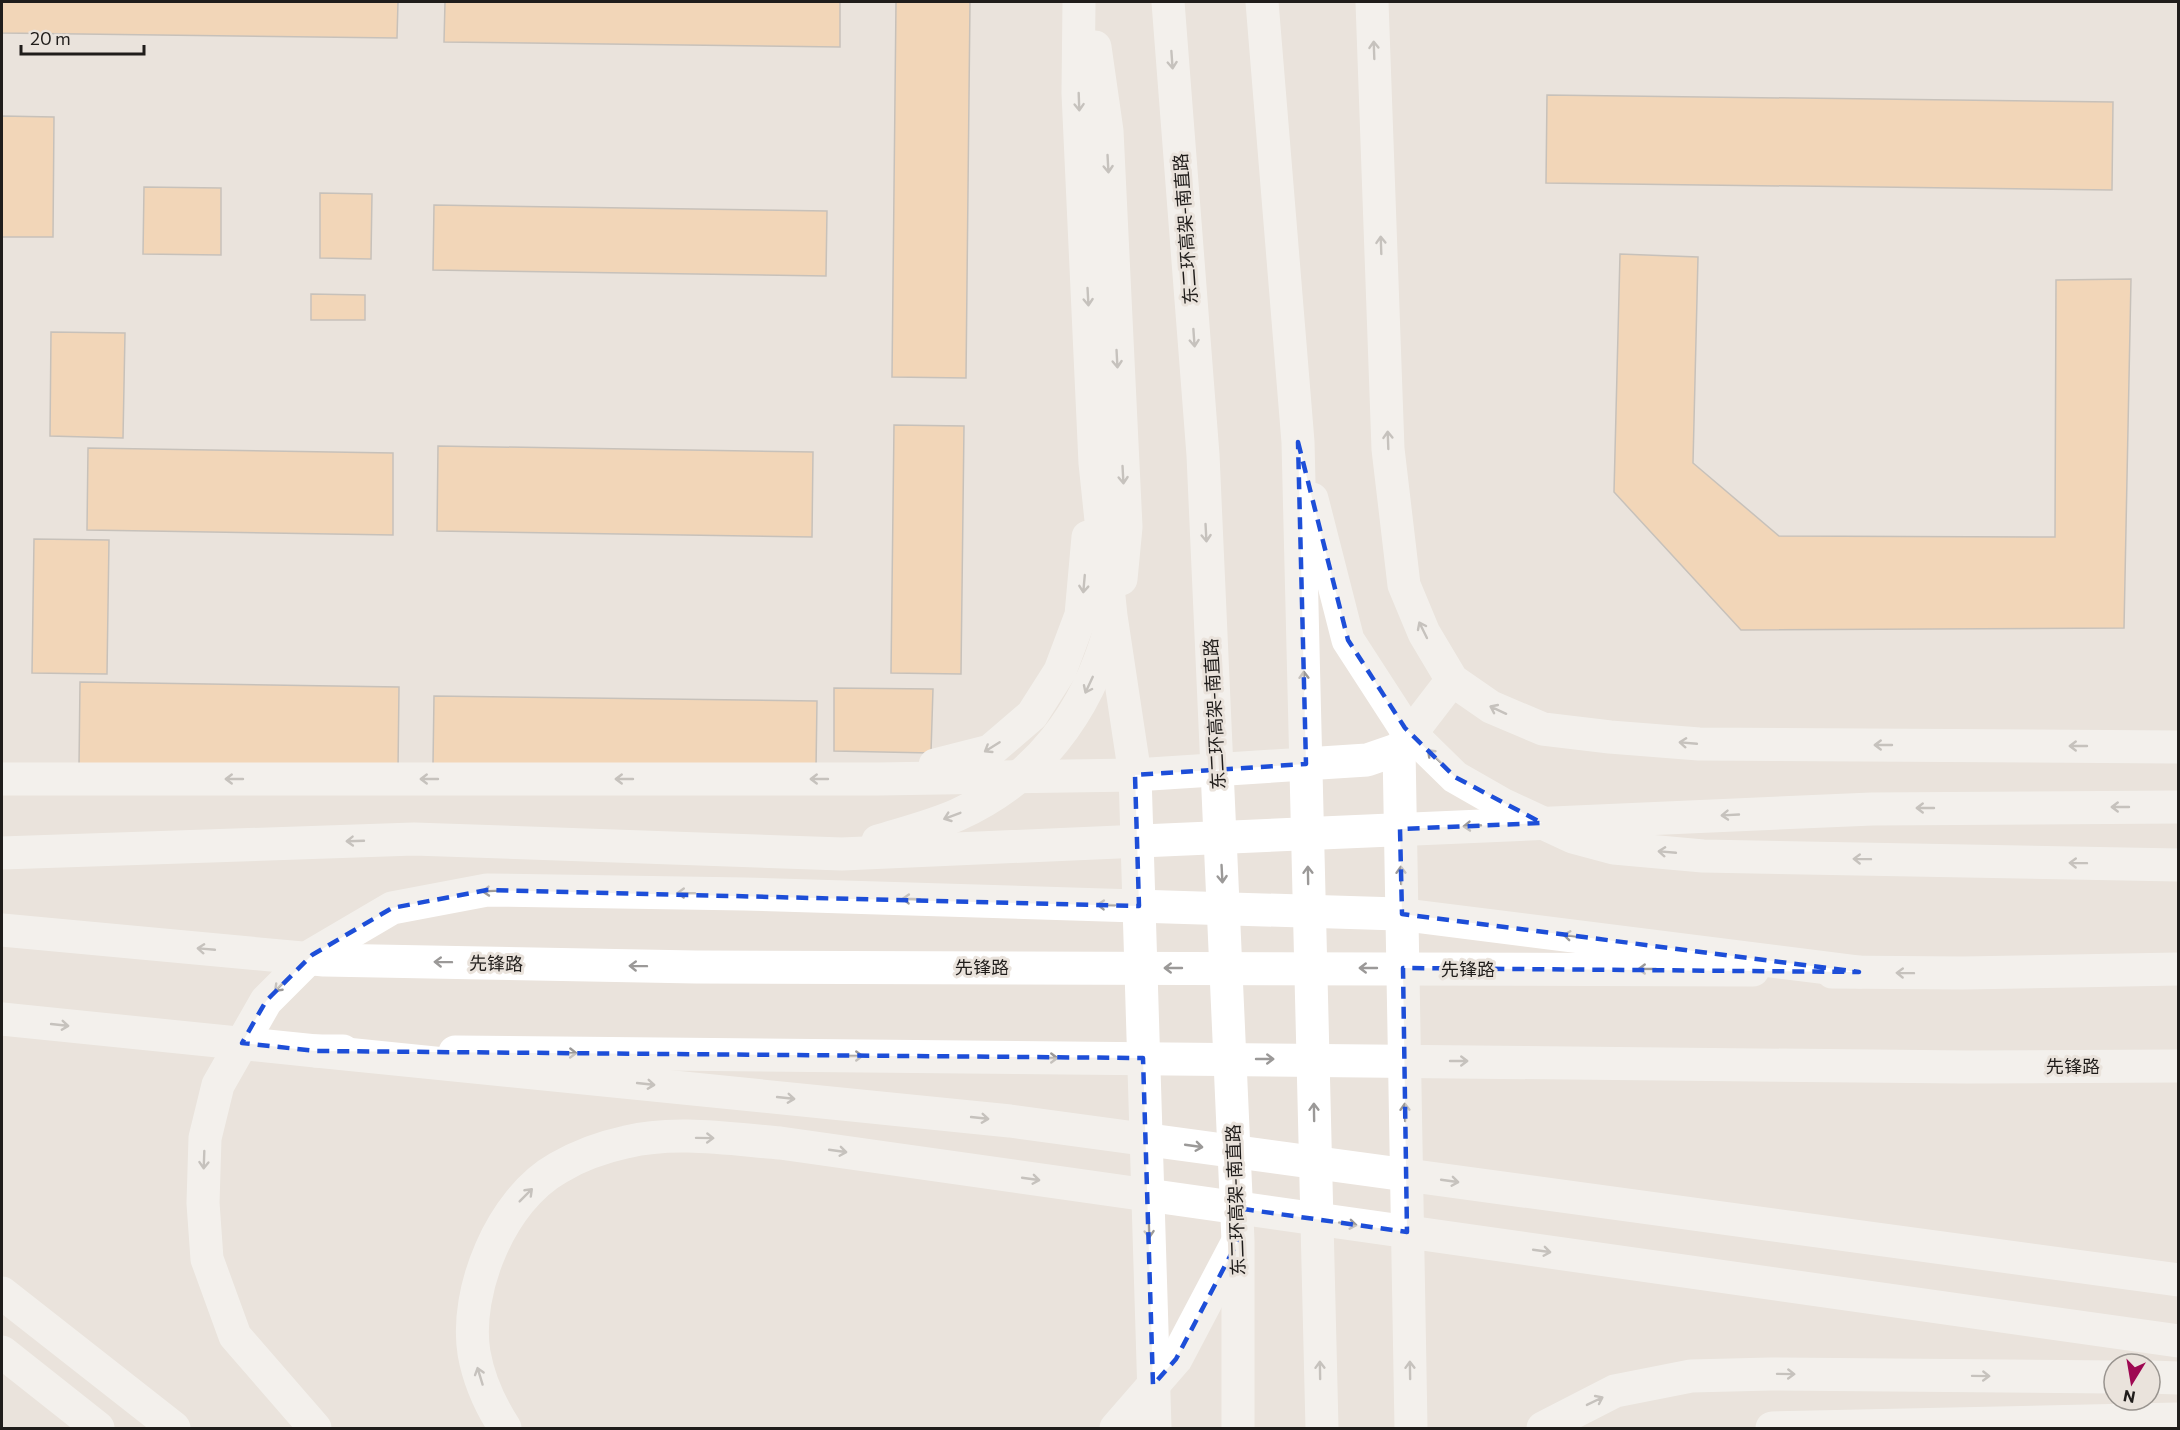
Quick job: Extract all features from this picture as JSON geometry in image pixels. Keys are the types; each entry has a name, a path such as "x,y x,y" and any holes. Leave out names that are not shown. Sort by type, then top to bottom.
{"main road":[{"path":"1079,2 1078,93 1095,463 1111,616 1135,775 1155,1428"},
{"path":"842,854 957,814 997,791 1035,764 1059,738 1076,711 1106,646 1119,595 1126,527 1107,131 1089,2"},
{"name":"东二环高架-南直路","path":"1168,2 1203,455 1238,1241 1238,1428"},
{"path":"1262,2 1298,442 1322,1428"},
{"path":"1372,2 1388,449 1401,562 1404,585 1424,633 1452,680 1491,707 1543,729 1610,737 1699,744 2178,747"},
{"path":"1298,442 1348,640 1405,729 1455,777 1504,805 1573,837 1614,848 1692,855 2178,865"},
{"path":"878,779 990,751 1032,715 1060,671 1081,615 1095,463"},
{"path":"2,779 878,779 1135,775 1367,760 1399,749 1452,680"},
{"path":"1399,749 1411,1428"},
{"path":"2,853 414,839 842,854 1872,809 2178,807"},
{"path":"315,1428 235,1336 207,1259 203,1203 205,1138 218,1085 266,1001 312,955 392,908 487,890 757,894 1398,914 1859,972"},
{"name":"先锋路","path":"2,930 324,960 696,967 1670,969 1963,974 2178,969"},
{"path":"2,1019 1022,1123 2178,1280"},
{"name":"先锋路","path":"316,1051 1968,1067 2178,1066"},
{"path":"505,1428 487,1397 479,1375 474,1352 473,1323 483,1270 506,1220 523,1198 556,1168 590,1153 627,1142 663,1137 721,1138 780,1143 2178,1341"},
{"path":"1116,1428 1176,1359 1238,1241"},
{"path":"2,1293 174,1428"},
{"path":"2,1352 98,1428"},
{"path":"1543,1428 1615,1391 1691,1376 1771,1374 2102,1377"},
{"path":"2162,1377 2178,1378"},
{"path":"1772,1428 2178,1419"}],"highlighted area":[{"path":"1298,442 1348,640 1405,728 1455,777 1542,823 1400,829 1402,914 1859,972 1403,968 1407,1232 1236,1208 1238,1241 1176,1359 1153,1385 1143,1058 316,1051 242,1043 266,1001 312,955 392,908 487,890 1139,906 1135,775 1306,764"}],"building":[{"path":"2,2 398,2 397,38 2,33"},
{"path":"445,2 840,2 840,47 444,42"},
{"path":"896,2 970,2 966,378 892,377"},
{"path":"1547,95 2113,102 2112,190 1546,183"},
{"path":"2,116 54,117 53,237 2,237"},
{"path":"144,187 221,188 221,255 143,254"},
{"path":"320,193 372,194 371,259 320,258"},
{"path":"434,205 827,211 826,276 433,270"},
{"path":"1620,254 1698,257 1693,463 1779,536 2055,537 2056,280 2131,279 2124,628 1741,630 1614,492"},
{"path":"311,294 365,295 365,320 311,320"},
{"path":"51,332 125,333 123,438 50,436"},
{"path":"894,425 964,426 961,674 891,673"},
{"path":"438,446 813,452 812,537 437,531"},
{"path":"88,448 393,453 393,535 87,530"},
{"path":"34,539 109,540 107,674 32,673"},
{"path":"80,682 399,687 398,771 79,767"},
{"path":"834,688 933,689 931,753 834,751"},
{"path":"434,696 817,701 816,769 433,764"}]}
